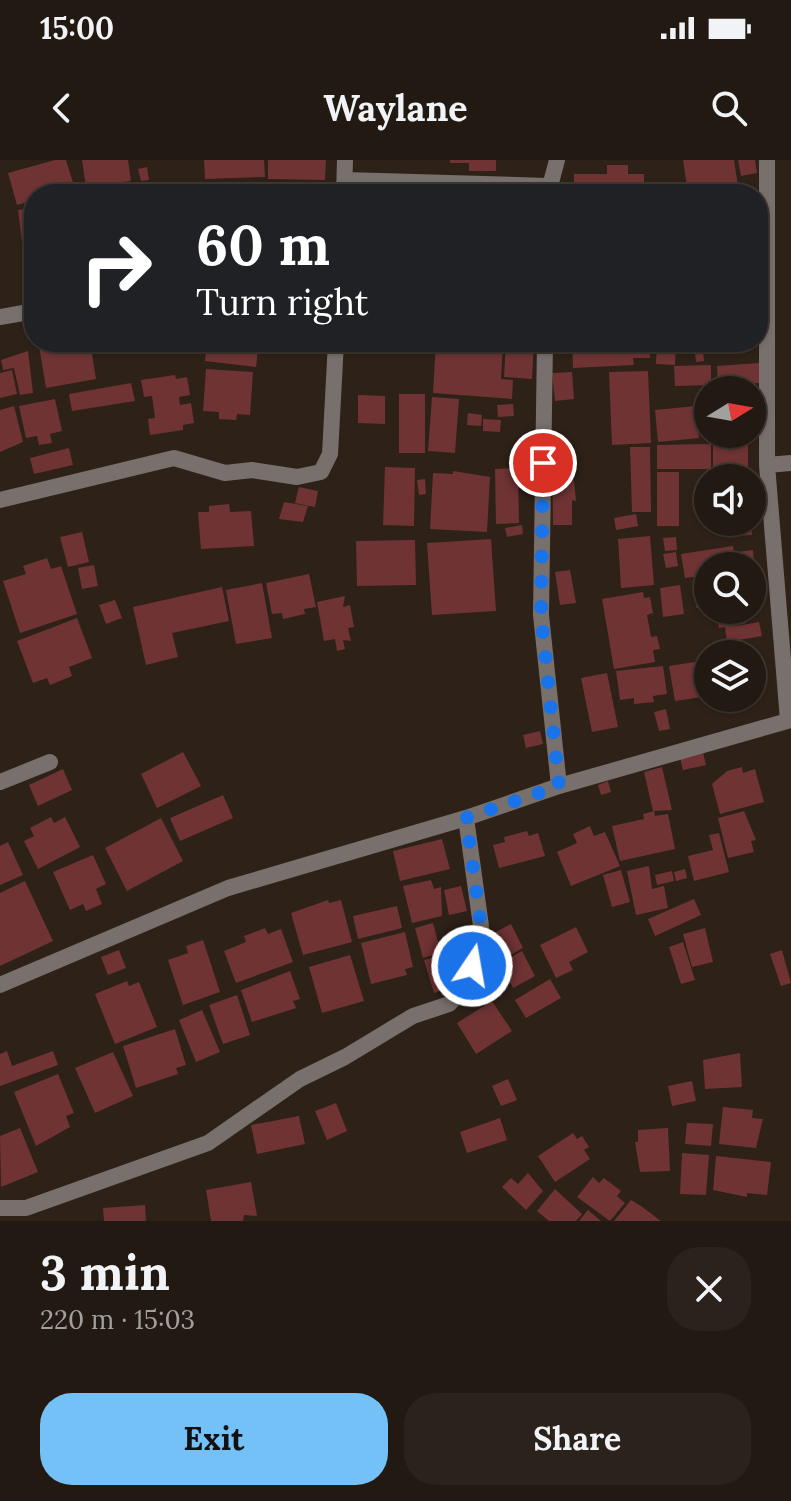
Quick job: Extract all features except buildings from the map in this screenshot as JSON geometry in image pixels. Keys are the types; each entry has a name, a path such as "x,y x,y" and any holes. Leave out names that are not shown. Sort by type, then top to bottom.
{"street":[{"path":"344,184 345,160"},
{"path":"550,184 557,160"},
{"path":"767,160 767,184"},
{"path":"0,317 24,313"},
{"path":"0,500 174,458 225,473 252,470 297,477 321,472 330,454 335,352"},
{"path":"545,352 541,615 559,786"},
{"path":"0,985 228,888 466,818 559,786 789,720 767,465 767,352"},
{"path":"767,465 791,463"},
{"path":"0,782 50,762"},
{"path":"0,1208 26,1208 187,1153 225,1133 246,1114 300,1079 345,1057 413,1016 449,1004 462,990 472,966 481,926 466,818"}],"route":[{"path":"472,966 481,926 466,818 559,786 541,615 543,463"}]}
